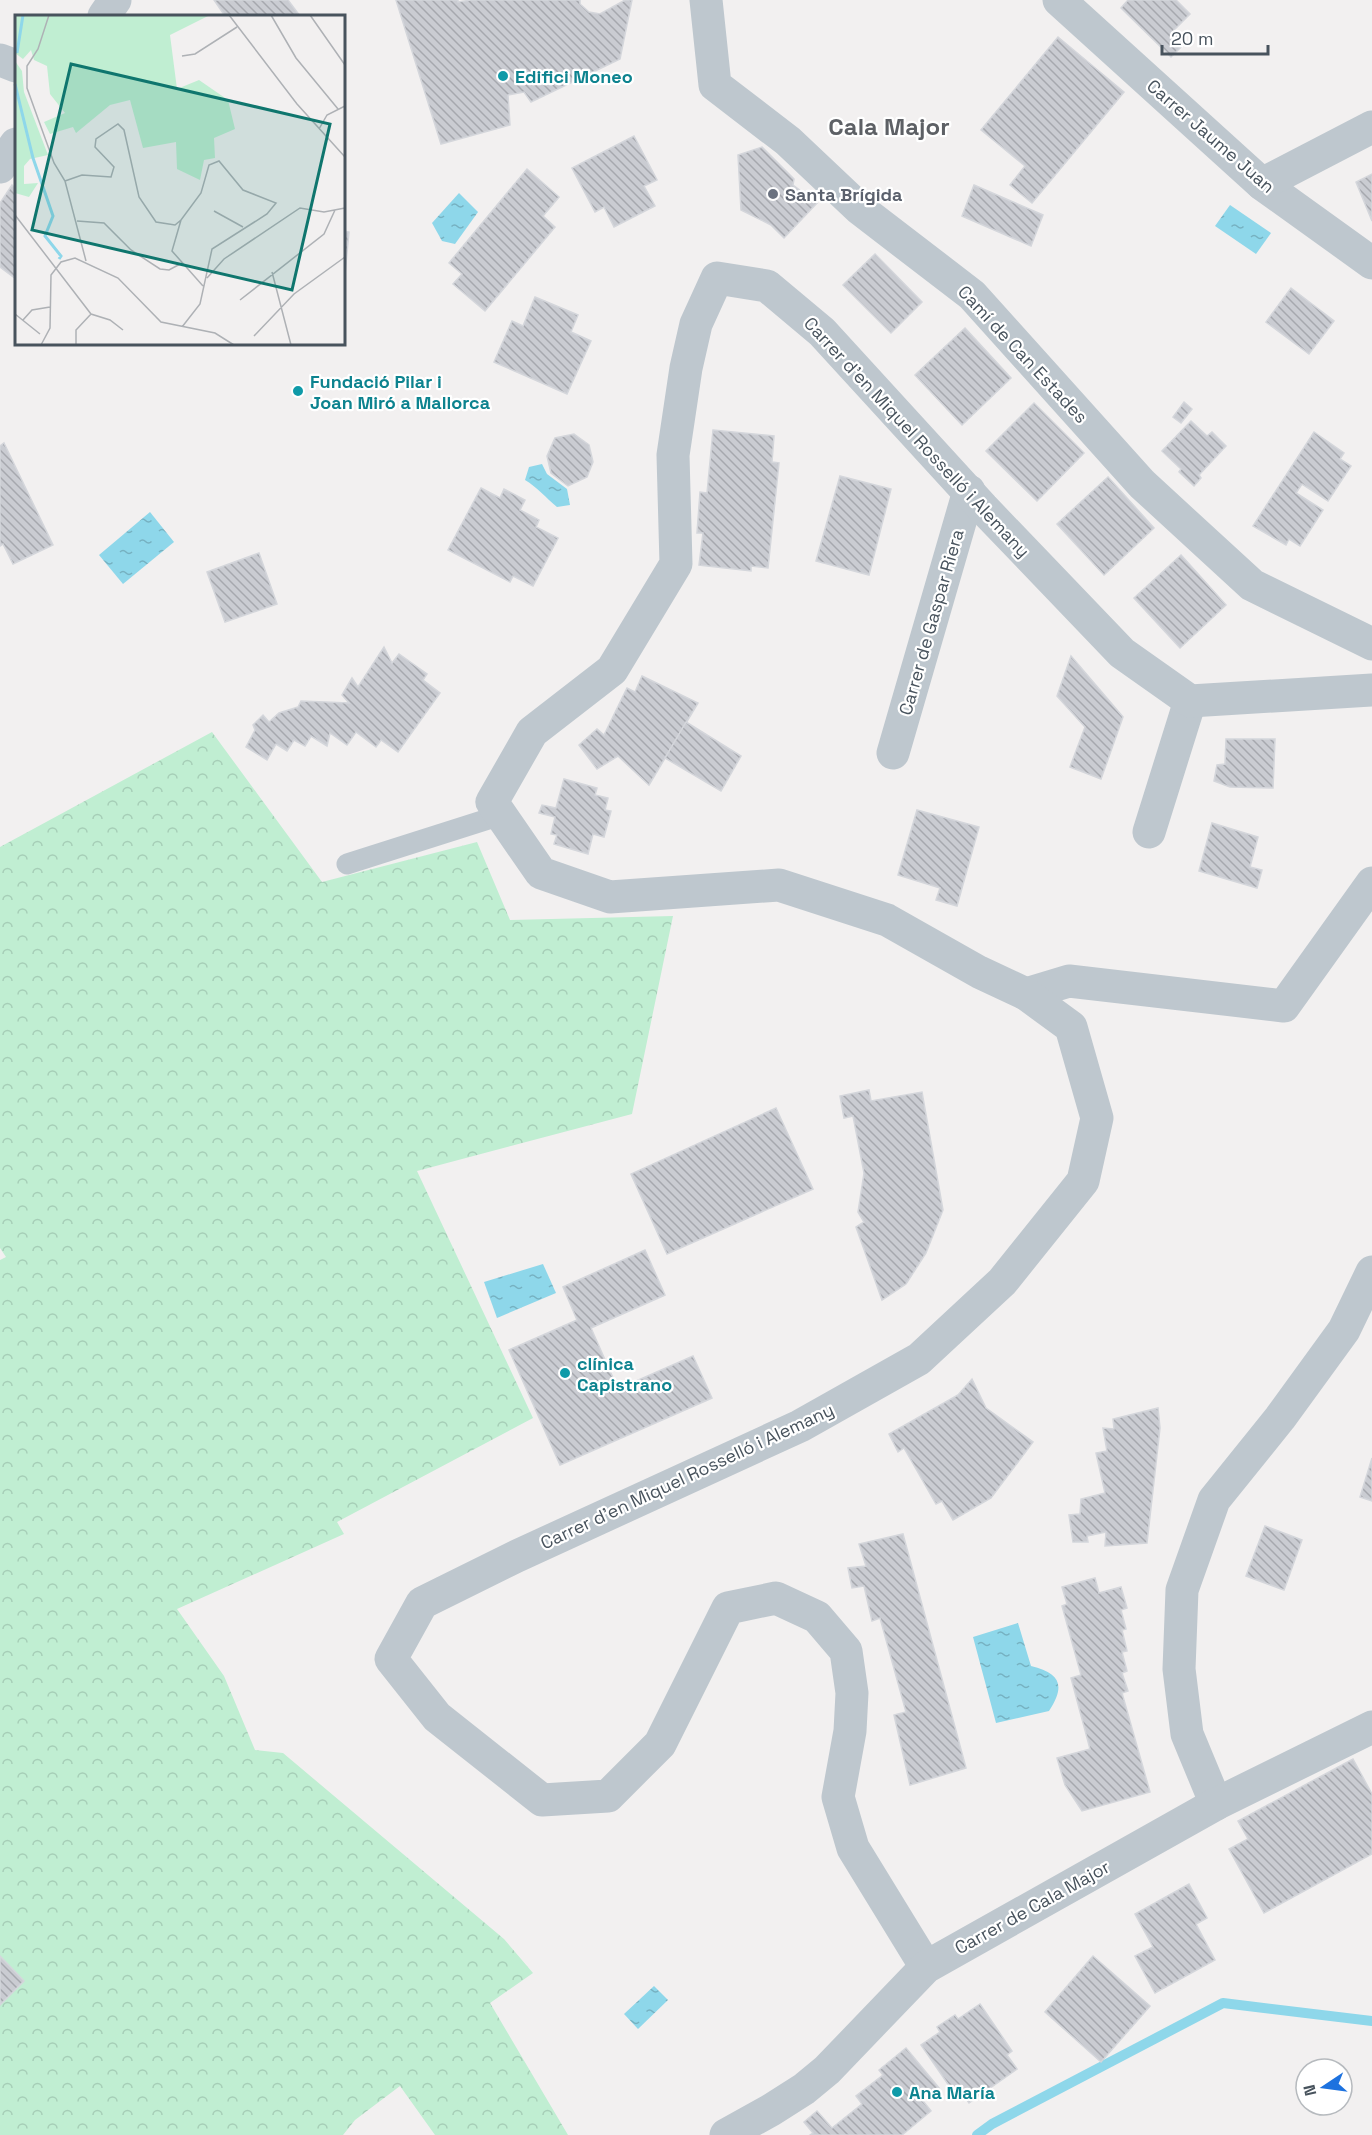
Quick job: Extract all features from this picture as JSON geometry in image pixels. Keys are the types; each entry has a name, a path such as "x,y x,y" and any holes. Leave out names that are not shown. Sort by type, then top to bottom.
{"street":[{"path":"105,15 116,0"},
{"name":"Camí de Can Estades","path":"706,0 715,85 788,141 860,209 972,296 1142,483 1252,585 1372,644"},
{"name":"Carrer Jaume Juan","path":"1059,0 1262,184 1372,262"},
{"path":"0,60 15,66"},
{"path":"1262,184 1372,127"},
{"path":"0,167 15,145"},
{"name":"Carrer d'en Miquel Rosselló i Alemany","path":"926,1967 853,1848 838,1797 850,1731 852,1694 846,1651 817,1617 776,1598 728,1608 660,1744 608,1796 542,1800 437,1717 391,1659 422,1603 517,1556 810,1420 919,1359 1002,1282 1083,1181 1097,1118 1071,1027 1026,994 979,972 887,920 778,885 610,897 541,873 492,802 532,732 612,670 676,564 673,455 686,368 696,324 717,278 767,286 813,324 1122,653 1190,701"},
{"name":"Carrer de Gaspar Riera","path":"893,753 969,491"},
{"path":"1149,832 1190,701 1372,690"},
{"path":"1026,994 1069,981 1284,1006 1367,903"},
{"path":"1216,1804 1187,1734 1179,1669 1182,1590 1214,1500 1280,1418 1344,1330 1372,1272"},
{"name":"Carrer de Cala Major","path":"726,2135 771,2110 827,2070 926,1967 1216,1804 1372,1727"}],"lane":[{"path":"347,864 501,815"}],"green space":[{"path":"212,732 322,882 477,842 510,920 673,916 632,1114 417,1171 533,1418 337,1522 344,1534 177,1609 224,1676 255,1750 283,1753 504,1939 533,1973 490,2003 568,2135 435,2135 400,2086 355,2120 343,2135 0,2135 0,1260 6,1257 0,1248 0,847"}],"water":[{"path":"459,193 478,212 455,244 442,241 432,223"},
{"path":"1230,205 1271,233 1256,254 1215,226"},
{"path":"542,464 547,474 567,489 570,505 557,507 525,480 529,467"},
{"path":"150,512 174,542 123,584 99,555"},
{"path":"543,1264 556,1293 497,1318 484,1282"},
{"path":"1018,1623 1031,1666 1054,1676 1058,1687 1057,1694 1049,1711 996,1723 973,1637"},
{"path":"654,1986 668,2000 638,2029 624,2014"}],"building":[{"path":"214,0 288,0 299,15 224,15"},
{"name":"Edifici Moneo","path":"396,0 458,0 458,2 580,0 580,4 589,12 600,14 625,0 632,0 620,59 531,102 524,92 508,95 510,125 441,144"},
{"path":"1128,0 1176,0 1190,14 1174,30 1186,42 1171,57 1121,8"},
{"path":"1058,37 1124,92 1032,203 1010,185 1025,166 981,130"},
{"path":"634,136 657,180 644,186 655,206 614,227 604,207 595,212 572,168"},
{"name":"Santa Brígida","path":"762,147 794,179 793,185 817,203 784,238 771,225 741,210 738,155"},
{"path":"527,169 559,197 543,216 555,227 485,311 453,284 462,274 449,263"},
{"path":"1372,174 1372,221 1356,182"},
{"path":"12,185 15,188 15,278 0,267 0,203"},
{"path":"974,185 1043,215 1031,246 962,216"},
{"path":"345,231 349,232 345,274"},
{"path":"875,254 922,302 891,333 843,285"},
{"path":"1291,288 1334,321 1309,354 1266,322"},
{"path":"535,297 578,315 571,332 591,341 567,394 494,362 512,321 523,326"},
{"path":"965,328 1011,378 962,425 915,375"},
{"path":"1184,402 1192,409 1181,423 1173,417"},
{"path":"1034,403 1084,453 1037,501 986,451"},
{"path":"1191,421 1207,436 1212,432 1226,446 1199,475 1201,478 1194,486 1179,472 1181,469 1162,451"},
{"path":"713,430 774,436 772,462 779,463 768,568 751,566 751,571 699,565 703,533 697,533 700,492 707,493"},
{"path":"1314,432 1344,453 1340,459 1351,466 1328,501 1302,484 1296,493 1323,510 1300,546 1289,539 1286,545 1253,526"},
{"path":"574,434 589,445 593,462 587,477 568,486 551,473 547,456 555,438"},
{"path":"4,443 53,545 13,564 3,544 0,546 0,446"},
{"path":"840,476 891,489 869,575 816,561"},
{"path":"1108,477 1154,528 1104,575 1057,524"},
{"path":"481,488 500,498 504,489 525,500 520,510 539,520 536,527 558,538 533,586 513,576 510,582 448,550"},
{"path":"259,553 277,604 225,622 207,572"},
{"path":"1181,555 1226,605 1180,648 1134,598"},
{"path":"384,647 392,663 399,654 427,674 423,680 440,693 398,752 381,740 376,747 356,732 347,745 330,733 327,746 311,736 305,746 294,740 287,751 276,744 267,760 246,747 255,730 253,725 263,715 269,722 279,713 298,707 301,701 349,703 342,695 352,678 358,687"},
{"path":"1071,656 1123,717 1101,779 1070,767 1085,727 1057,696"},
{"path":"642,676 698,703 649,785 618,756 597,769 579,745 597,729 604,735 627,688 635,692"},
{"path":"686,722 741,756 721,791 665,758"},
{"path":"1226,739 1275,739 1273,788 1230,787 1214,781 1217,765 1225,764"},
{"path":"564,779 597,788 595,795 608,798 605,810 611,811 604,837 593,834 588,854 554,844 557,835 551,834 555,817 539,813 542,805 556,808"},
{"path":"917,810 979,827 957,906 936,900 940,888 898,875"},
{"path":"1212,823 1258,837 1250,867 1262,870 1257,888 1199,871"},
{"path":"869,1090 871,1101 922,1092 943,1210 926,1253 906,1284 882,1300 856,1227 864,1222 858,1212 864,1173 853,1116 844,1118 840,1096"},
{"path":"776,1108 813,1189 667,1254 631,1174"},
{"name":"clínica Capistrano","path":"645,1250 665,1295 591,1328 618,1389 693,1356 712,1398 560,1465 509,1350 577,1320 563,1287"},
{"path":"972,1379 986,1408 1033,1442 991,1498 953,1520 942,1501 936,1504 904,1448 898,1452 889,1434 958,1395"},
{"path":"1158,1408 1160,1428 1147,1543 1105,1546 1106,1532 1087,1536 1088,1542 1073,1542 1069,1515 1080,1514 1081,1499 1105,1493 1096,1453 1107,1451 1103,1428 1114,1429 1113,1419"},
{"path":"1372,1458 1372,1501 1360,1497"},
{"path":"1265,1526 1302,1540 1284,1590 1246,1576"},
{"path":"903,1534 966,1768 910,1785 894,1715 906,1712 880,1618 872,1621 864,1586 852,1588 848,1568 866,1566 859,1544"},
{"path":"1095,1578 1099,1593 1121,1587 1127,1608 1121,1610 1126,1629 1122,1630 1127,1651 1122,1652 1127,1671 1122,1673 1128,1691 1122,1693 1150,1792 1082,1811 1065,1785 1057,1758 1090,1749 1071,1678 1081,1675 1062,1606 1067,1604 1062,1587"},
{"path":"1353,1759 1372,1794 1372,1854 1264,1913 1229,1849 1248,1839 1238,1821"},
{"path":"1189,1884 1207,1918 1196,1924 1215,1960 1155,1993 1135,1956 1153,1947 1135,1914"},
{"path":"0,1956 24,1981 0,2005"},
{"path":"1093,1956 1150,2006 1101,2062 1045,2012"},
{"path":"980,2004 1012,2051 1007,2055 1017,2069 969,2103 958,2087 952,2090 921,2045 940,2032 937,2027 955,2015 958,2019"},
{"name":"Ana María","path":"906,2048 939,2088 923,2101 931,2111 902,2135 810,2135 813,2133 804,2122 817,2111 832,2128 862,2104 856,2096 883,2075 879,2070"}],"waterway":[{"path":"977,2135 992,2124 1223,2003 1372,2021"}],"place":[{"name":"Edifici Moneo","path":"503,76"},
{"name":"Santa Brígida","path":"773,194"},
{"name":"Fundació Pilar i Joan Miró a Mallorca","path":"298,391"},
{"name":"clínica Capistrano","path":"565,1373"},
{"name":"Ana María","path":"897,2092"}],"district":[{"name":"Cala Major","path":"889,126"}]}
